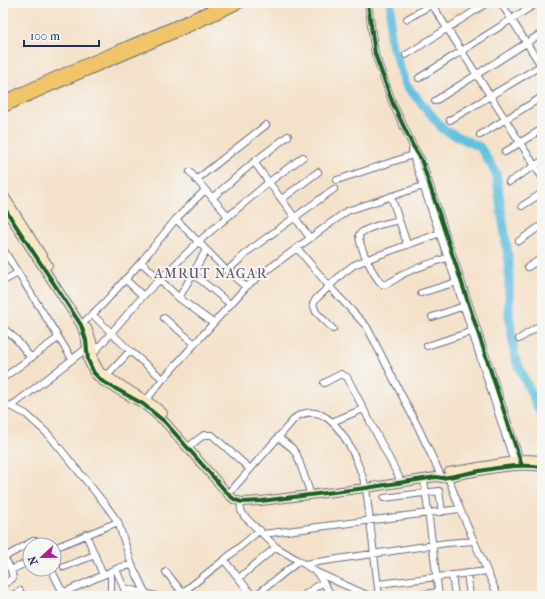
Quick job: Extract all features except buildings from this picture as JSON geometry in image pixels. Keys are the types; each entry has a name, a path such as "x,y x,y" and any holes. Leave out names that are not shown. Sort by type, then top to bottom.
{"main road":[{"path":"3,101 48,79 180,24 225,3"},
{"path":"3,108 54,84 203,21 240,3"}],"street":[{"path":"368,3 375,54 388,92 416,154 518,463"},
{"path":"407,19 433,3 447,28 542,178"},
{"path":"406,55 487,3"},
{"path":"450,120 542,66 501,3"},
{"path":"419,78 537,3"},
{"path":"435,101 542,33"},
{"path":"480,135 542,98"},
{"path":"196,180 266,125"},
{"path":"505,152 542,129"},
{"path":"212,198 254,162 288,136"},
{"path":"337,180 416,154"},
{"path":"3,410 72,359 89,354 112,332 158,280 198,242 269,182 303,157"},
{"path":"509,182 542,161"},
{"path":"254,162 310,238"},
{"path":"190,172 228,216"},
{"path":"282,199 318,172"},
{"path":"144,402 246,286 347,211 426,185"},
{"path":"227,271 251,248 334,189"},
{"path":"82,323 141,262 176,219 205,190"},
{"path":"522,206 542,193"},
{"path":"3,194 82,323 94,373 165,414 242,502"},
{"path":"391,196 407,244"},
{"path":"3,206 82,323"},
{"path":"176,219 227,271 246,286"},
{"path":"399,220 362,232 360,235 362,248 375,276 383,285 389,284 400,276 415,269 451,257"},
{"path":"519,241 542,226"},
{"path":"333,330 314,308 314,302 348,268 407,244 443,233"},
{"path":"297,248 329,286 367,327 384,364 419,429 441,477 460,509 498,596"},
{"path":"3,249 72,359"},
{"path":"179,298 206,250"},
{"path":"528,267 542,258"},
{"path":"141,262 158,280 179,298 213,323"},
{"path":"3,281 18,273"},
{"path":"193,275 230,304"},
{"path":"125,279 143,296"},
{"path":"421,293 459,281"},
{"path":"432,318 466,305"},
{"path":"92,314 130,351 163,379"},
{"path":"164,318 195,344"},
{"path":"519,339 542,324"},
{"path":"3,328 16,339 31,358"},
{"path":"428,346 475,330"},
{"path":"3,378 58,338"},
{"path":"104,379 130,351"},
{"path":"324,383 341,374 347,377 402,483"},
{"path":"144,402 165,422 228,494 235,500 242,502 311,495 424,480 542,460"},
{"path":"3,404 26,414 49,435 105,504 118,522 132,564 146,595"},
{"path":"332,422 363,409"},
{"path":"232,490 296,417 306,413 316,412 332,422 339,428 358,464 366,488 379,596"},
{"path":"192,444 204,435 212,435 250,469"},
{"path":"278,437 292,448 297,455 311,495"},
{"path":"518,463 542,468"},
{"path":"412,596 439,594 424,480"},
{"path":"384,498 439,491 442,512"},
{"path":"242,502 240,506 244,516 276,547 316,572 369,596"},
{"path":"166,572 183,594 261,532 369,521 460,509"},
{"path":"62,544 118,522"},
{"path":"86,534 103,575"},
{"path":"224,560 254,596 301,563 432,545 474,541"},
{"path":"3,585 13,578 4,556 22,547"},
{"path":"239,578 276,547"},
{"path":"64,567 95,555"},
{"path":"55,577 64,592 114,570 132,564"},
{"path":"11,570 22,565"},
{"path":"114,570 127,596"},
{"path":"109,596 114,570"},
{"path":"378,584 487,571"},
{"path":"316,572 332,596"},
{"path":"467,573 470,596"},
{"path":"452,575 454,596"},
{"path":"303,596 323,582"},
{"path":"124,588 146,595 156,596"},
{"path":"12,596 20,591"}],"waterway":[{"path":"391,3 390,38 406,85 444,130 480,147 496,173 509,263 509,315 515,358 542,417"}],"cycle path":[{"path":"368,3 375,54 393,104 413,146 421,159 522,466"},
{"path":"3,206 81,325 86,340 88,360 94,373 102,381 143,404 165,422 228,494 235,500 242,502 261,501 366,488 436,477 442,478 505,467 542,467"}],"district":[{"name":"AMRUT NAGAR","path":"211,273"}]}
